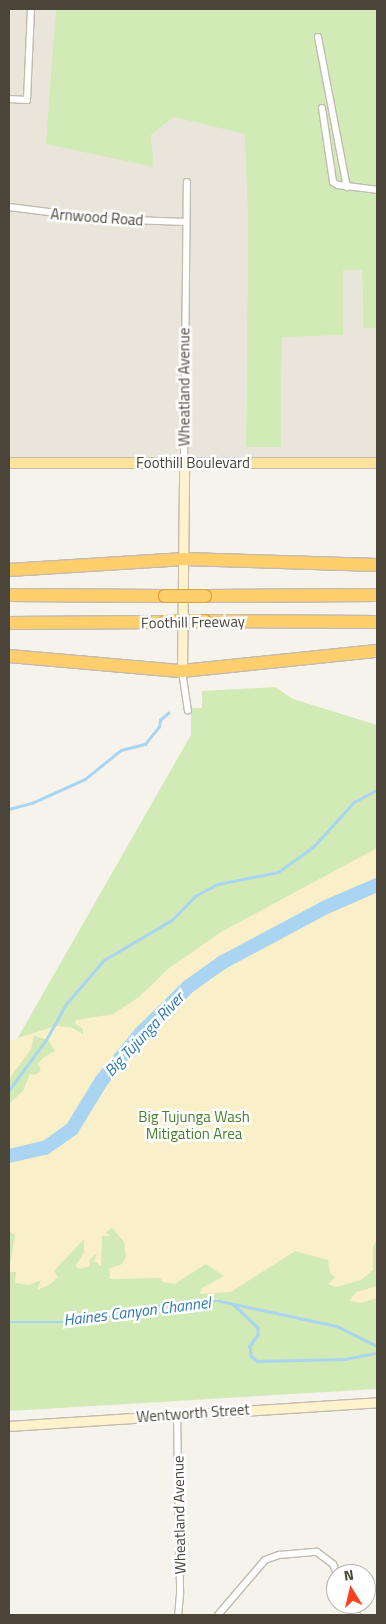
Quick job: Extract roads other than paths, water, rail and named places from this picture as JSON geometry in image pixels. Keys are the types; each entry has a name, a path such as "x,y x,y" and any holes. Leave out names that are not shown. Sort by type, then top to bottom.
{"highway":[{"path":"9,570 185,559 377,565"},
{"name":"Foothill Freeway","path":"9,595 377,595"},
{"name":"Foothill Freeway","path":"9,623 377,622"},
{"path":"9,656 182,671 377,651"}],"main road":[{"name":"Foothill Boulevard","path":"9,463 377,463"},
{"name":"Wheatland Avenue","path":"182,671 185,559 184,463"},
{"name":"Wentworth Street","path":"9,1426 377,1402"}],"street":[{"path":"9,99 28,100 31,9"},
{"path":"318,37 347,186"},
{"path":"322,108 333,182 377,190"},
{"name":"Wheatland Avenue","path":"184,463 186,182"},
{"name":"Arnwood Road","path":"9,207 104,219 186,222"},
{"name":"Wheatland Avenue","path":"182,671 188,711"},
{"name":"Wheatland Avenue","path":"178,1414 180,1594 178,1615"},
{"path":"218,1615 265,1560 272,1557 317,1552 332,1564"}],"waterway":[{"path":"9,809 32,803 85,779 121,750 145,744 159,727 160,720 168,713"},
{"path":"9,1090 46,1040 66,1004 104,960 172,920 195,896 218,884 278,872 313,847 354,802 377,790"},
{"name":"Big Tujunga River","path":"9,1156 45,1148 72,1129 102,1080 141,1033 189,986 223,962 324,908 377,885"},
{"name":"Haines Canyon Channel","path":"9,1322 70,1322 187,1301 220,1301 337,1326 377,1346"},
{"path":"234,1305 258,1327 258,1335 250,1346 251,1356 257,1361 345,1359 377,1353"}],"park label":[{"name":"Big Tujunga Wash Mitigation Area","path":"194,1124"}]}
